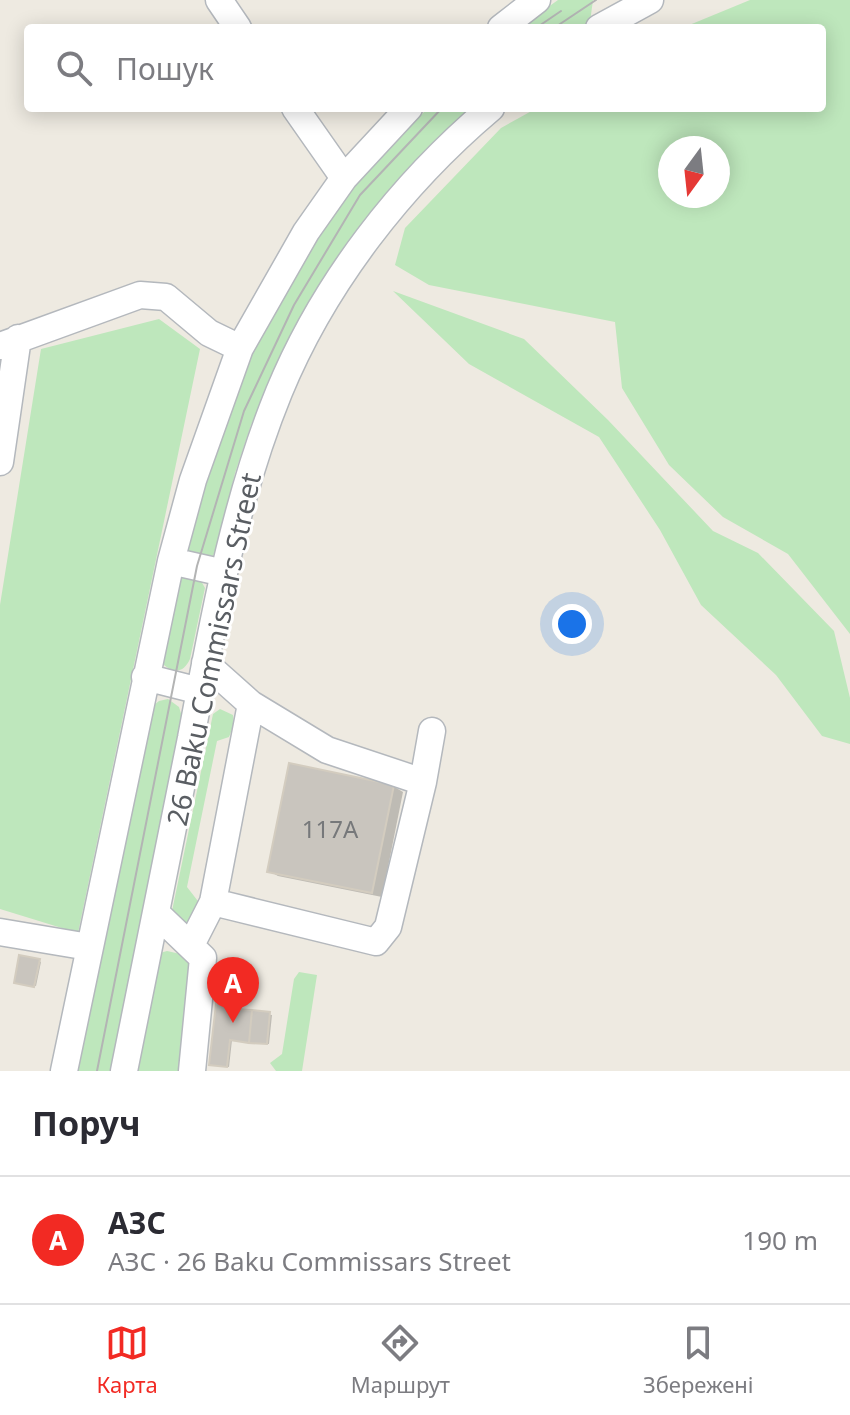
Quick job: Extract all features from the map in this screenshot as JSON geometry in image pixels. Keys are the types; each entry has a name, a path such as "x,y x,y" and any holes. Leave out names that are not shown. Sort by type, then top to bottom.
{"street":[{"path":"219,0 235,24"},
{"path":"506,24 537,0"},
{"path":"606,16 650,0"},
{"path":"298,112 344,178"},
{"name":"26 Baku Commissars Street","path":"64,1071 145,677 193,480 240,348 306,232 344,178 405,112"},
{"name":"26 Baku Commissars Street","path":"124,1071 224,573 253,464 280,391 336,284 404,192 460,134 486,112"},
{"path":"0,462 9,342 140,295 166,297 209,333 240,348"},
{"path":"171,561 224,573"},
{"path":"205,663 251,704 327,750 423,782"},
{"path":"145,677 200,691"},
{"path":"191,945 213,902 251,704"},
{"path":"213,902 376,942 388,927 432,731"},
{"path":"156,913 203,958 192,1071"},
{"path":"0,932 89,947"}],"green space":[{"path":"558,0 593,0 587,24 525,24"},
{"path":"750,0 850,0 850,634 788,554 723,517 669,465 622,388 615,322 429,285 395,265 405,228 501,128 530,112 826,112 826,24 692,24"},
{"path":"424,112 474,112 277,370 251,425 235,473 217,549 212,557 189,553 185,544 190,520 247,363 304,257 378,158"},
{"path":"393,291 524,339 608,420 713,531 758,553 834,631 850,698 850,744 822,736 776,675 701,605 660,530 599,437 469,364"},
{"path":"159,319 200,349 78,933 0,909 0,605 41,349"},
{"path":"185,575 200,579 205,588 190,659 185,667 175,670 164,665 163,654 178,580"},
{"path":"168,699 179,707 183,720 111,1071 77,1071 149,709 159,701"},
{"path":"220,709 233,715 234,724 229,737 217,741 187,887 201,905 189,928 172,911 213,714"},
{"path":"167,951 185,955 193,969 178,1071 134,1071 160,953"},
{"path":"299,972 317,975 302,1071 276,1071 270,1063 282,1054 294,979"}],"building":[{"path":"289,763 394,785 372,893 267,872"},
{"path":"19,955 40,959 34,987 14,983"},
{"path":"219,978 238,981 234,1009 252,1010 249,1043 230,1040 227,1067 209,1065"},
{"path":"252,1010 270,1012 267,1044 249,1043"}],"tram line":[{"path":"560,24 596,0"},
{"path":"542,24 561,11"},
{"path":"97,1071 197,566 244,411 294,305 360,195 438,112"}],"place":[{"name":"АЗС","path":"233,1023"}]}
